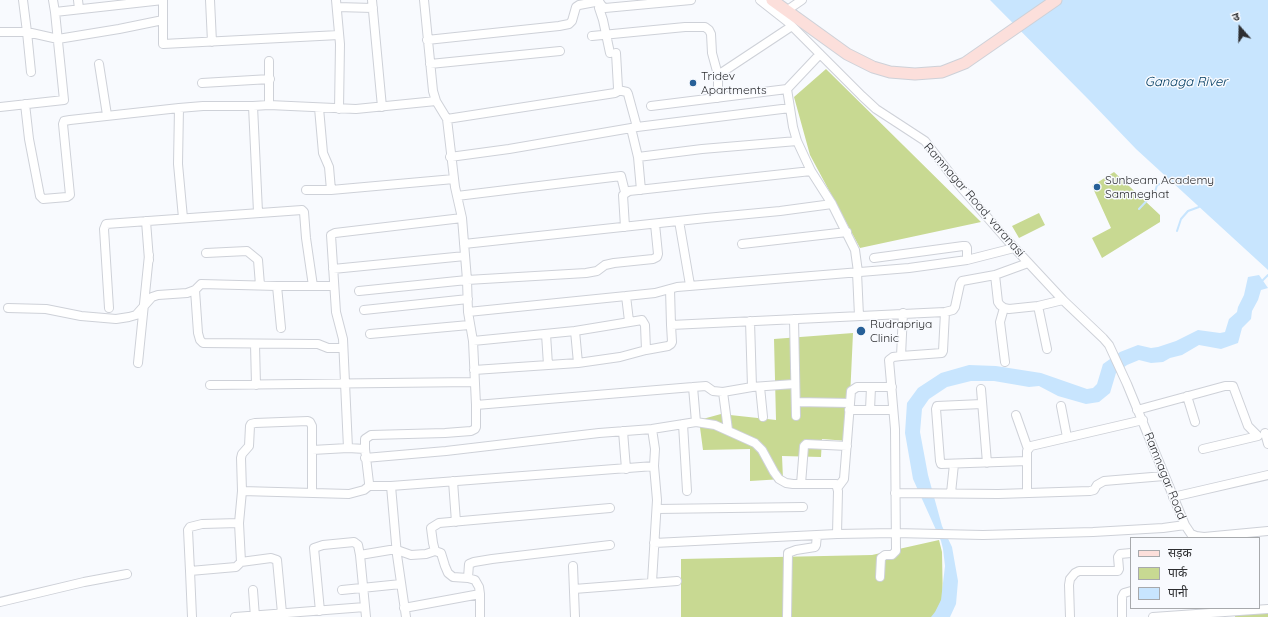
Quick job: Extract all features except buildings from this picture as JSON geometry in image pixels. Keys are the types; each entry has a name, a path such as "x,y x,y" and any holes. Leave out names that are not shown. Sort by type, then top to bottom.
{"main road":[{"path":"772,0 847,54 873,67 890,72 914,74 942,72 965,63 1056,0"}],"street":[{"path":"22,0 31,72"},
{"path":"0,107 64,100 53,0"},
{"path":"78,0 79,9"},
{"path":"55,12 124,2 163,0 163,44 339,35"},
{"path":"210,0 212,42"},
{"path":"369,486 364,439 371,435 445,433 471,431 476,427 473,341 469,325 468,280 462,218 450,156 447,119 436,101 433,91 424,0"},
{"path":"427,40 569,24 572,21 576,7 595,2 605,8 691,0"},
{"name":"Ramnagar Road, varanasi","path":"760,0 792,26 876,109 925,141 959,185 1014,248 1063,300 1103,338 1109,346"},
{"path":"786,11 802,0"},
{"path":"598,3 606,34 613,53 618,90"},
{"path":"339,109 340,44 336,4 372,4 382,107"},
{"path":"0,32 27,32 58,39 163,20"},
{"path":"718,75 792,26"},
{"path":"592,36 685,27 706,27 711,34 712,54 718,75 718,98"},
{"path":"430,64 560,51"},
{"path":"651,106 787,89 820,54"},
{"path":"269,61 269,105"},
{"path":"99,64 107,116"},
{"path":"202,83 270,79"},
{"path":"787,89 793,127 797,141 811,171 832,204 855,250 858,272 859,316"},
{"path":"447,119 615,93 618,90 626,92 628,94 634,128 641,190"},
{"path":"25,104 29,139 40,196 43,199 67,197 70,195 64,122 202,106 269,105 339,109 382,107 436,101"},
{"path":"253,106 258,212"},
{"path":"179,108 178,164 183,218"},
{"path":"319,108 323,153 329,167 330,190"},
{"path":"450,156 634,128 790,108"},
{"path":"638,157 702,148 797,141"},
{"path":"625,192 811,171"},
{"path":"457,196 621,176 625,192 623,193 622,199 626,227"},
{"path":"306,190 330,190 454,179"},
{"path":"464,244 780,211 832,204"},
{"path":"109,308 104,229 106,224 302,210 304,212 313,286"},
{"path":"348,448 343,339 336,312 330,238 333,233 462,218"},
{"path":"146,221 152,297"},
{"path":"679,221 690,286"},
{"path":"359,291 468,280 586,273 597,271 605,265 614,263 653,259 657,257 658,254 655,224"},
{"path":"742,244 847,232"},
{"path":"874,258 966,246 967,260"},
{"path":"468,312 655,293 690,286 918,267 967,260 1014,248"},
{"path":"206,253 247,251 258,260 260,285"},
{"path":"916,252 918,267"},
{"path":"138,363 149,255"},
{"path":"333,269 465,256"},
{"path":"671,325 945,312 953,310 955,307 962,281 995,275 1028,263"},
{"path":"995,275 998,302 1000,306 1004,308 1009,309 1038,306 1063,300"},
{"path":"8,308 46,309 81,316 116,319 136,315 152,297 158,295 187,293 195,290 201,284 334,286"},
{"path":"277,286 281,328"},
{"path":"474,370 578,363 620,356 671,344 670,289"},
{"path":"195,290 198,333 200,340 203,343 311,344 328,348 343,348"},
{"path":"626,296 629,321"},
{"path":"364,310 468,299"},
{"path":"1038,306 1047,349"},
{"path":"1004,308 1000,322 1005,362"},
{"path":"880,576 880,558 885,555 892,555 896,551 894,410 889,360 893,357 942,353 944,351 945,312"},
{"path":"901,356 903,313"},
{"path":"794,319 794,384 796,416"},
{"path":"473,341 575,331 618,325 629,321 638,320 644,321 646,350"},
{"path":"750,322 756,387 763,417"},
{"path":"370,334 469,325"},
{"path":"575,331 578,363"},
{"path":"546,334 548,365"},
{"path":"255,344 256,385"},
{"name":"Ramnagar Road","path":"1109,346 1127,384 1185,524 1191,534 1196,537"},
{"path":"210,385 474,382"},
{"path":"476,405 706,386 710,390 723,392 756,387 794,384"},
{"path":"1137,410 1225,386 1233,386 1248,426 1264,434 1268,444"},
{"path":"693,387 696,422"},
{"path":"837,534 838,487 844,479 850,393 852,389 857,387 892,387"},
{"path":"870,410 871,387"},
{"path":"981,389 987,463"},
{"path":"723,392 728,430"},
{"path":"1187,396 1195,422"},
{"path":"796,402 849,406 870,410 894,410"},
{"path":"982,404 937,406 936,409 941,464 1027,461"},
{"path":"1061,406 1067,437"},
{"path":"1016,415 1028,449 1027,492"},
{"path":"1028,449 1036,444 1142,420"},
{"path":"241,562 239,523 242,491 241,458 242,454 249,446 251,424 310,422 312,426 312,493"},
{"path":"365,458 652,429 696,422 716,425 755,443 779,479 786,483 833,483 838,487"},
{"path":"683,424 687,491"},
{"path":"652,429 655,449 654,466 657,489 652,582"},
{"path":"623,431 626,469"},
{"path":"1203,448 1264,434"},
{"path":"802,484 804,446 806,444 847,446"},
{"path":"312,450 348,448 364,449"},
{"path":"952,493 954,464"},
{"path":"242,491 349,494 364,490 369,486 391,486 654,466"},
{"path":"1174,497 1268,475"},
{"path":"895,493 998,494 1090,491 1094,490 1097,485 1104,481 1164,476"},
{"path":"453,481 456,522"},
{"path":"391,486 397,550 406,617"},
{"path":"657,509 803,507"},
{"path":"435,551 431,528 439,523 610,508"},
{"path":"192,617 188,530 190,527 202,524 239,523"},
{"path":"654,543 837,534 895,533 983,535 1093,532 1163,528 1185,524"},
{"name":"Ramnagar Road","path":"1228,537 1268,531"},
{"path":"787,617 788,553 815,547 816,535"},
{"path":"320,611 314,548 323,545 354,542 358,545 360,555 366,617"},
{"path":"468,578 469,564 474,562 610,545"},
{"path":"360,555 397,550 411,555 426,554 435,551 441,553 448,573 453,577 475,580 479,587 480,594 480,617"},
{"path":"1070,617 1069,585 1070,579 1075,573 1079,571 1118,571 1118,557 1120,554 1130,553"},
{"path":"190,571 236,567 241,562 271,558 277,560 282,613"},
{"path":"573,566 575,617"},
{"path":"0,602 84,582 127,574"},
{"path":"574,589 677,581"},
{"path":"342,590 401,584"},
{"path":"253,590 255,616"},
{"path":"1122,617 1122,597 1124,593 1130,591"},
{"path":"404,608 480,594"},
{"path":"234,617 365,607"},
{"path":"1153,617 1215,615 1236,610 1268,609"}],"green space":[{"path":"826,69 981,222 860,248 810,155 794,97"},
{"path":"1114,172 1160,215 1160,222 1102,258 1092,238 1111,228 1092,186"},
{"path":"1039,213 1045,225 1019,238 1012,226"},
{"path":"853,333 848,441 822,439 821,457 782,456 783,479 750,481 750,449 703,450 699,420 721,414 776,420 774,339"},
{"path":"939,540 942,552 943,610 939,617 681,617 681,559 872,555"},
{"path":"1268,612 1268,617 1235,617 1235,616"}],"water":[{"name":"Ganaga River","path":"990,0 1268,0 1268,270 1136,149"},
{"path":"1259,275 1268,288 1261,290 1252,311 1251,319 1242,328 1238,343 1221,349 1199,345 1182,355 1170,358 1163,362 1151,363 1139,360 1127,365 1116,373 1110,393 1099,402 1086,404 1058,396 1039,386 1029,387 994,381 971,381 947,387 929,399 922,409 920,432 928,475 942,526 952,547 958,581 956,604 950,617 931,617 941,600 945,566 941,541 913,479 905,433 907,403 918,388 941,373 969,365 996,366 1041,373 1087,389 1093,388 1097,384 1103,364 1120,352 1138,345 1151,348 1158,347 1176,341 1198,330 1220,333 1225,332 1229,319 1237,312 1244,295 1248,277"}],"waterway":[{"path":"1139,209 1155,192 1157,185 1163,183 1169,176"},
{"path":"1177,231 1181,219 1188,211 1199,207 1199,205"},
{"path":"1262,281 1268,275"}],"place":[{"name":"Tridev Apartments","path":"693,83"},
{"name":"Sunbeam Academy Samneghat","path":"1097,187"},
{"name":"Rudrapriya Clinic","path":"861,331"}]}
